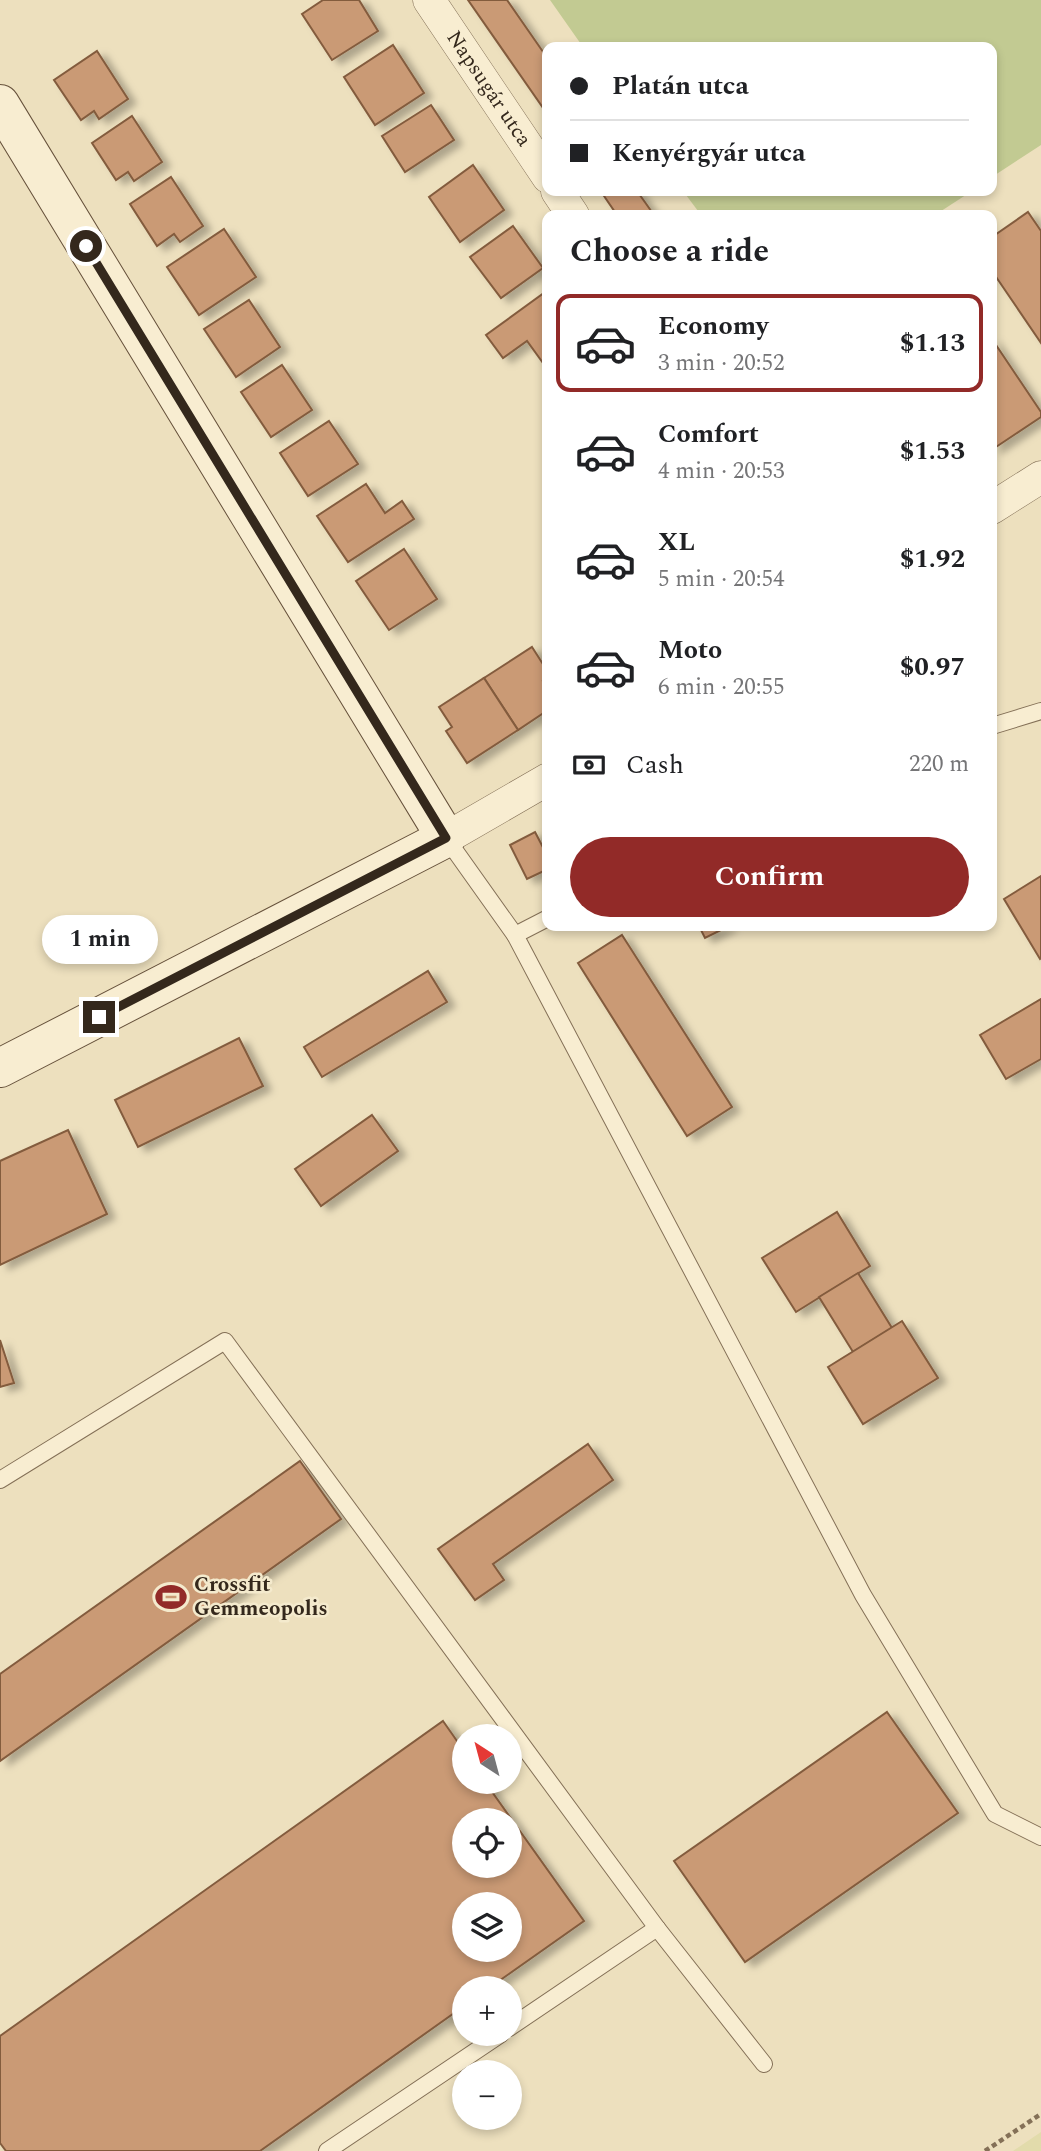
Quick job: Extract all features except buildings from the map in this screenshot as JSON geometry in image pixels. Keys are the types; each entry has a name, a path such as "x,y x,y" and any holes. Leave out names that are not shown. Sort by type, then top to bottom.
{"street":[{"name":"Napsugár utca","path":"429,0 542,168"},
{"path":"0,104 446,838"},
{"path":"997,506 1041,477"},
{"path":"0,1068 446,838 542,782"}],"lane":[{"path":"997,724 1041,711"},
{"path":"446,838 514,935 863,1595 995,1814 1041,1837"},
{"path":"514,935 542,921"},
{"path":"0,1480 225,1341 657,1928 764,2064"},
{"path":"522,2019 657,1928"},
{"path":"327,2151 483,2046"}],"path":[{"path":"985,2151 1041,2113"}],"shaded area":[{"path":"1041,2132 1041,2151 1013,2151"}],"green space":[{"path":"550,0 1041,0 1041,145 997,174 997,42 579,42"},
{"path":"687,196 964,196 943,210 697,210"}],"place":[{"name":"Crossfit Gemmeopolis","path":"171,1597"}],"route":[{"path":"86,246 446,838 99,1017"}]}
